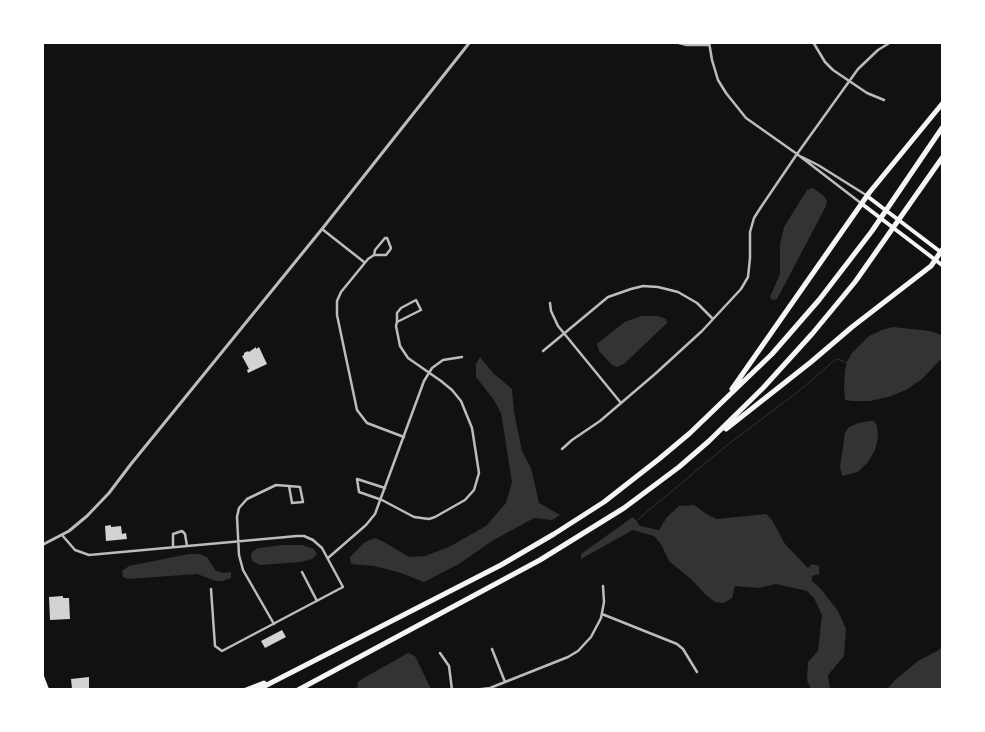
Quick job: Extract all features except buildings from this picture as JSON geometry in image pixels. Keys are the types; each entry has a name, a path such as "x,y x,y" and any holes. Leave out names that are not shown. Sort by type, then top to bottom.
{"highway":[{"path":"723,402 867,196 942,104"},
{"path":"256,690 501,565 604,502 660,459 690,433 772,354 807,314 872,231 942,128"},
{"path":"709,441 763,388 832,311 885,241 942,158"},
{"path":"298,690 504,581 629,504 754,408 936,260 942,252"},
{"path":"304,690 338,669"},
{"path":"246,690 288,673"}],"main road":[{"path":"867,196 942,252"},
{"path":"862,204 942,266"},
{"path":"42,677 47,690"}],"street":[{"path":"42,545 62,535 87,516 109,493 470,42"},
{"path":"675,42 687,45 709,44 718,80 736,107 746,118 862,204"},
{"path":"812,42 825,62 833,70 868,93 884,100"},
{"path":"562,449 655,374 713,319 741,289 748,277 750,232 754,218 797,154 867,59 891,42"},
{"path":"797,154 867,196"},
{"path":"322,229 364,262"},
{"path":"374,255 383,256 390,250 388,238 385,238 375,250 374,255 364,262 341,292 336,308 356,408 360,416 367,423 404,437"},
{"path":"543,350 608,297 643,286 668,289 687,296 713,319"},
{"path":"386,488 357,478 359,492 382,500 414,517 429,519 465,500 477,484 479,468 469,418 461,401 452,390 408,358 400,346 396,326 397,313 401,308 416,300 421,310 397,322"},
{"path":"550,303 554,319 563,333 621,403"},
{"path":"328,558 372,519 382,500 424,381 429,373 441,361 448,358 462,357"},
{"path":"274,624 243,570 239,555 237,517 239,508 244,502 252,496 276,485 288,486 300,487 303,502 292,503 288,486"},
{"path":"173,548 173,534 182,531 185,534 187,546"},
{"path":"62,535 75,550 89,555 304,536 319,544 343,587 222,651 218,650 216,646 211,589"},
{"path":"302,572 317,601"},
{"path":"474,690 490,688 568,657 578,650 591,637 602,614 604,602 603,586"},
{"path":"602,614 677,644 698,672"},
{"path":"492,649 505,682"},
{"path":"440,654 449,666 452,690"}],"shaded area":[{"path":"813,188 824,196 827,201 826,206 777,299 772,300 770,297 780,274 780,244 784,227 807,190"},
{"path":"641,316 657,316 666,319 667,323 624,364 617,367 612,365 599,351 597,344 625,322"},
{"path":"893,327 930,331 942,335 942,358 922,379 906,390 870,401 845,400 845,371 851,354 869,336"},
{"path":"480,357 493,373 512,389 514,412 522,451 531,468 539,503 560,515 552,520 534,518 492,541 459,564 424,582 398,572 374,566 351,564 350,557 365,542 375,538 409,557 425,556 449,547 486,526 506,503 512,482 501,413 494,400 476,377 476,364"},
{"path":"874,421 877,426 878,438 875,450 868,462 858,472 842,476 840,467 845,433 848,428 858,423"},
{"path":"694,505 717,519 766,514 772,520 785,544 808,568 812,564 819,566 819,574 812,576 812,581 838,611 846,629 844,656 828,675 830,689 811,689 807,680 808,662 818,651 822,615 814,598 807,591 776,584 759,588 735,586 732,598 724,603 715,602 669,561 661,544 654,536 633,530 581,559 581,554 633,517 640,526 659,530 667,517 679,506"},
{"path":"302,545 314,549 317,554 312,559 301,562 260,565 252,561 251,555 258,548"},
{"path":"189,554 199,554 207,557 215,570 222,573 230,572 231,578 216,581 197,574 127,579 123,577 122,571 129,566"},
{"path":"942,646 942,689 887,689 918,661 939,650"},
{"path":"408,653 415,656 431,689 357,689 358,682 362,679"}],"waterway":[{"path":"636,521 726,446 799,391 835,360 838,359 847,363"}]}
